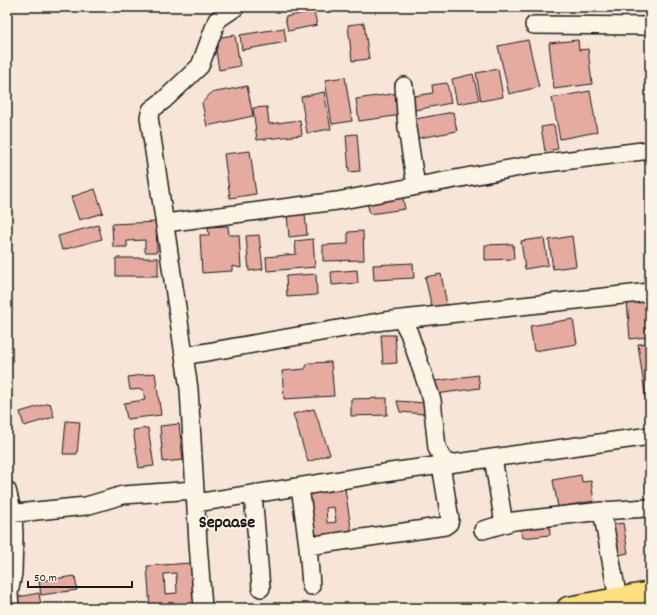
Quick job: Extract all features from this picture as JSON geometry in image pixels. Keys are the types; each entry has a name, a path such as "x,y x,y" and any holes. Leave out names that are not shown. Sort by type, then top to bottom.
{"main road":[{"path":"568,608 650,593"}],"street":[{"path":"203,608 189,389 152,144 149,113 200,66 217,20 236,7"},
{"path":"534,25 650,26"},
{"path":"404,86 407,128 416,186"},
{"path":"165,223 337,201 531,165 650,150"},
{"path":"184,356 384,321 402,320 472,310 650,292"},
{"path":"308,546 445,526 449,523 450,519 443,465 437,448 432,400 409,333 402,320"},
{"path":"10,514 86,506 123,495 196,496 253,494 443,465 650,436"},
{"path":"493,458 504,524"},
{"path":"300,487 308,546 311,586"},
{"path":"7,490 10,514 13,573 9,598"},
{"path":"253,494 261,588"},
{"path":"483,530 504,524 647,508"},
{"path":"602,512 618,599"}],"building":[{"path":"314,11 317,25 288,31 285,17"},
{"path":"364,23 369,59 352,61 348,25"},
{"path":"284,28 286,42 242,50 240,35"},
{"path":"235,35 240,66 219,70 214,38"},
{"path":"528,40 539,87 509,94 498,46"},
{"path":"578,40 579,50 588,49 592,84 554,89 549,43"},
{"path":"498,69 503,97 481,101 476,73"},
{"path":"473,74 479,100 457,104 452,79"},
{"path":"345,77 352,121 332,124 325,80"},
{"path":"447,83 451,103 410,111 407,97 433,93 432,85"},
{"path":"247,86 253,116 207,126 202,103 211,93"},
{"path":"590,91 597,132 560,139 552,98"},
{"path":"324,92 331,129 307,133 301,97"},
{"path":"399,93 402,115 359,121 356,99"},
{"path":"267,107 269,124 300,120 302,135 257,140 253,108"},
{"path":"453,112 457,131 414,139 410,120"},
{"path":"554,125 558,149 545,151 541,127"},
{"path":"357,134 360,171 349,172 346,135"},
{"path":"250,151 256,194 230,198 224,154"},
{"path":"95,189 103,213 79,220 71,197"},
{"path":"402,194 405,209 370,214 366,199"},
{"path":"305,213 307,235 289,237 287,214"},
{"path":"156,222 157,252 145,252 145,240 127,241 127,247 113,247 112,224"},
{"path":"98,225 102,239 62,250 58,236"},
{"path":"228,226 229,235 239,235 241,268 232,266 232,271 202,273 200,235 209,235 208,227"},
{"path":"363,231 364,260 323,261 323,245 348,244 348,232"},
{"path":"259,235 263,269 249,271 246,236"},
{"path":"572,236 576,266 553,269 549,240"},
{"path":"544,238 548,265 525,269 521,241"},
{"path":"313,239 315,267 267,271 266,257 296,254 295,241"},
{"path":"513,244 514,259 485,260 485,245"},
{"path":"116,258 158,258 158,276 116,276"},
{"path":"413,263 414,278 374,280 373,265"},
{"path":"357,270 358,283 332,285 331,272"},
{"path":"316,274 317,295 287,297 286,276"},
{"path":"441,274 447,305 432,308 425,277"},
{"path":"650,299 650,318 645,319 647,337 630,339 627,300"},
{"path":"573,319 577,344 534,351 530,326"},
{"path":"381,335 395,335 397,363 383,364"},
{"path":"650,343 650,402 646,402 638,344"},
{"path":"331,362 334,396 284,399 282,371 305,369 308,363"},
{"path":"155,373 161,415 127,419 124,403 145,400 143,389 130,390 128,377"},
{"path":"478,375 480,388 436,394 435,381"},
{"path":"387,398 387,415 351,416 351,399"},
{"path":"397,401 426,403 425,414 400,412"},
{"path":"50,403 54,417 24,426 20,412"},
{"path":"314,409 330,454 308,462 293,414"},
{"path":"66,421 80,422 77,454 63,454"},
{"path":"179,424 183,460 163,462 160,426"},
{"path":"148,428 154,466 139,468 133,430"},
{"path":"581,475 582,482 591,481 594,501 558,507 553,480"},
{"path":"345,489 352,534 313,540 307,494","holes":["334,507 336,522 327,523 326,508"]},
{"path":"549,522 550,535 522,538 520,525"},
{"path":"623,523 628,553 614,556 608,525"},
{"path":"191,563 194,608 150,608 147,566","holes":["176,573 177,593 165,594 164,574"]},
{"path":"75,576 77,590 41,595 39,581"},
{"path":"39,593 41,606 14,608 13,598"}],"district":[{"name":"Sepaase","path":"227,523"}]}
